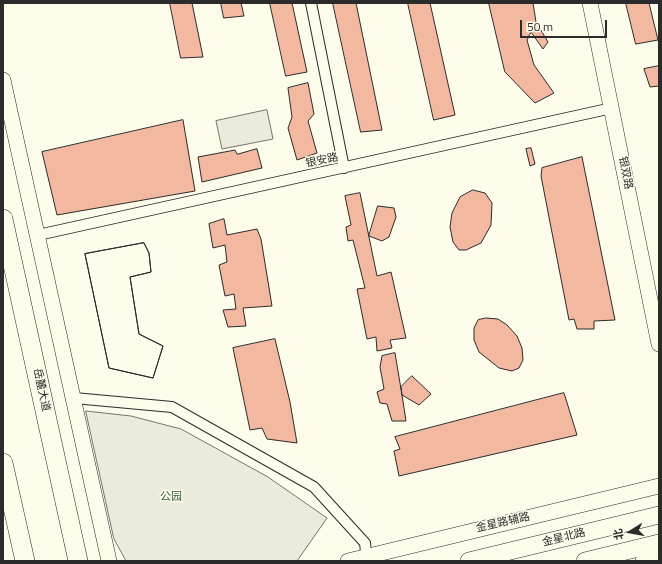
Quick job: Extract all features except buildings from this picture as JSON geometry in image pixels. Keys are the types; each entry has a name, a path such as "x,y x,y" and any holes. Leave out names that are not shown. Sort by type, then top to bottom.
{"highway":[{"name":"岳麓大道","path":"3,219 78,561"},
{"path":"3,463 25,561"}],"main road":[{"name":"金星北路","path":"469,561 659,515"},
{"path":"585,561 659,543"}],"street":[{"path":"311,3 344,168"},
{"name":"银双路","path":"590,3 659,344"},
{"path":"3,80 109,561"},
{"name":"银安路","path":"38,235 612,108"},
{"path":"74,398 172,407 314,487 365,543 367,559"},
{"name":"金星路辅路","path":"348,561 367,559 659,486"},
{"path":"643,561 659,557"}],"green space":[{"path":"267,110 273,139 222,149 216,121"},
{"name":"公园","path":"86,411 131,416 181,429 268,477 327,518 297,561 126,561 114,539"}]}
